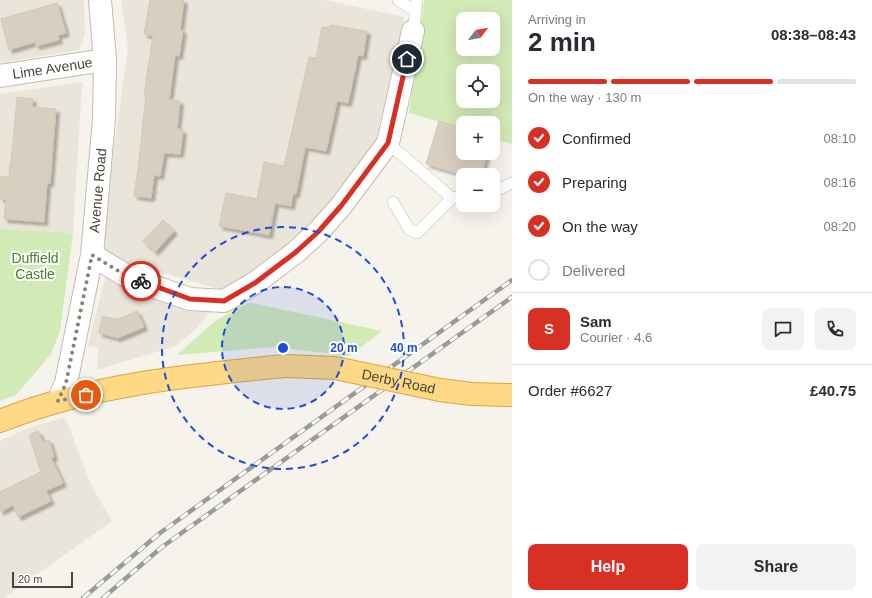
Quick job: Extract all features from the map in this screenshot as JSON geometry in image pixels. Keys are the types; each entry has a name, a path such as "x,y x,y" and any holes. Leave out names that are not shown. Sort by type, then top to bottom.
{"highway":[{"name":"Derby Road","path":"0,421 58,401 128,386 189,376 285,366 335,368 440,390 472,394 512,396"}],"street":[{"name":"Avenue Road","path":"58,401 66,383 92,255 104,119 105,60 100,0"},
{"path":"92,255 125,275 190,299 224,301 255,283 296,252 318,232 341,206 388,143 415,14"},
{"name":"Lime Avenue","path":"0,76 105,60"}],"lane":[{"path":"398,0 415,14"},
{"path":"388,143 452,198"},
{"path":"500,189 512,183"},
{"path":"393,202 409,228 417,233 452,198 456,197"}],"shaded area":[{"path":"0,0 84,0 85,34 79,50 0,63"},
{"path":"121,0 325,0 404,17 376,141 333,199 309,226 280,251 222,290 123,261 100,250 128,47"},
{"path":"82,82 73,234 0,229 0,94"},
{"path":"105,278 180,304 210,312 196,329 176,346 97,370 98,347 88,346"},
{"path":"65,417 92,487 112,521 4,598 0,598 0,441 23,430"}],"green space":[{"path":"424,0 512,0 512,144 500,140 500,116 456,116 456,127 409,113"},
{"name":"Duffield Castle","path":"0,229 73,234 60,331 51,354 16,395 0,401"},
{"path":"248,303 382,331 350,356 274,347 177,355 215,321"}],"building":[{"path":"150,0 184,0 180,30 183,30 179,56 175,55 169,100 180,101 177,129 183,130 180,154 164,153 160,176 154,175 151,198 134,196 146,94 144,94 153,36 144,34"},
{"path":"57,3 66,33 58,35 59,40 36,46 35,42 9,50 1,19"},
{"path":"330,25 367,31 363,56 358,55 348,103 337,101 326,151 305,147 296,194 293,194 291,206 275,203 269,235 219,226 226,193 257,199 264,162 284,166 309,57 316,58 322,27 330,28"},
{"path":"17,97 33,99 32,107 56,109 50,183 47,183 44,222 4,219 6,199 0,199 0,176 9,177"},
{"path":"439,121 456,127 456,160 485,160 483,168 456,168 456,173 426,164"},
{"path":"163,220 174,231 155,252 143,241"},
{"path":"137,311 144,327 118,338 99,333 102,316 118,319"},
{"path":"38,431 43,442 49,440 54,457 51,458 63,483 46,491 51,501 18,517 13,505 0,512 0,492 41,472 29,435"}],"railway":[{"path":"83,598 160,533 512,280"},
{"path":"103,598 162,547 512,297"}],"way so far":[{"path":"86,395 58,401 66,383 92,255 125,275 141,281"}],"route":[{"path":"141,281 190,299 224,301 255,283 296,252 318,232 341,206 388,143 407,59"}]}
